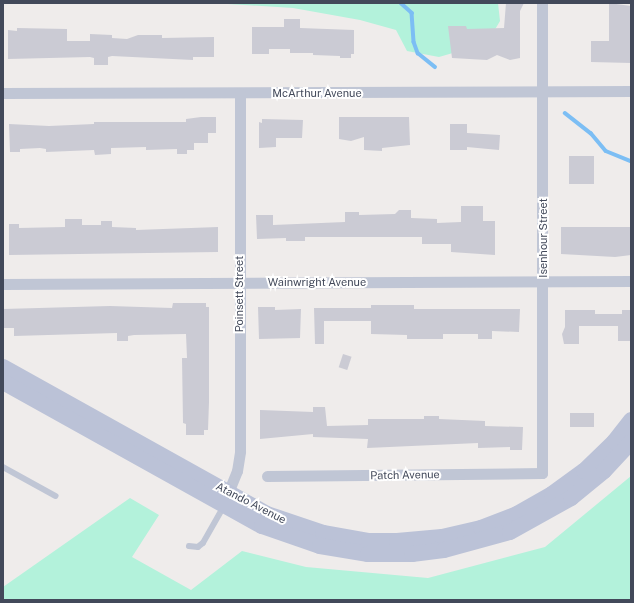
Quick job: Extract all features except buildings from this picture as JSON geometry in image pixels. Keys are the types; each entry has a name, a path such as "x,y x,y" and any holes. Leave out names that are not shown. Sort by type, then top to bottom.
{"main road":[{"name":"Atando Avenue","path":"3,367 226,499 276,532 336,549 398,554 444,550 496,536 547,513 593,481 631,442"},
{"name":"Atando Avenue","path":"3,382 226,499 274,517 324,533 384,541 442,537 492,524 540,502 589,466 631,420"}],"street":[{"name":"Isenhour Street","path":"542,3 542,473"},
{"name":"McArthur Avenue","path":"3,93 631,91"},
{"name":"Poinsett Street","path":"226,499 237,471 240,451 240,93"},
{"name":"Wainwright Avenue","path":"3,284 631,281"},
{"name":"Patch Avenue","path":"267,476 542,473"}],"lane":[{"path":"3,467 56,496"},
{"path":"188,546 198,547 203,543 226,499"}],"green space":[{"path":"211,3 498,3 500,21 487,43 439,57 407,51 396,30 360,20 293,8"},
{"path":"631,476 631,600 3,600 3,587 130,498 159,515 132,557 191,590 242,551 306,567 428,578 545,547"}],"waterway":[{"path":"401,3 412,13 414,42 418,53 435,67"},
{"path":"565,113 591,133 606,151 631,161"}]}
